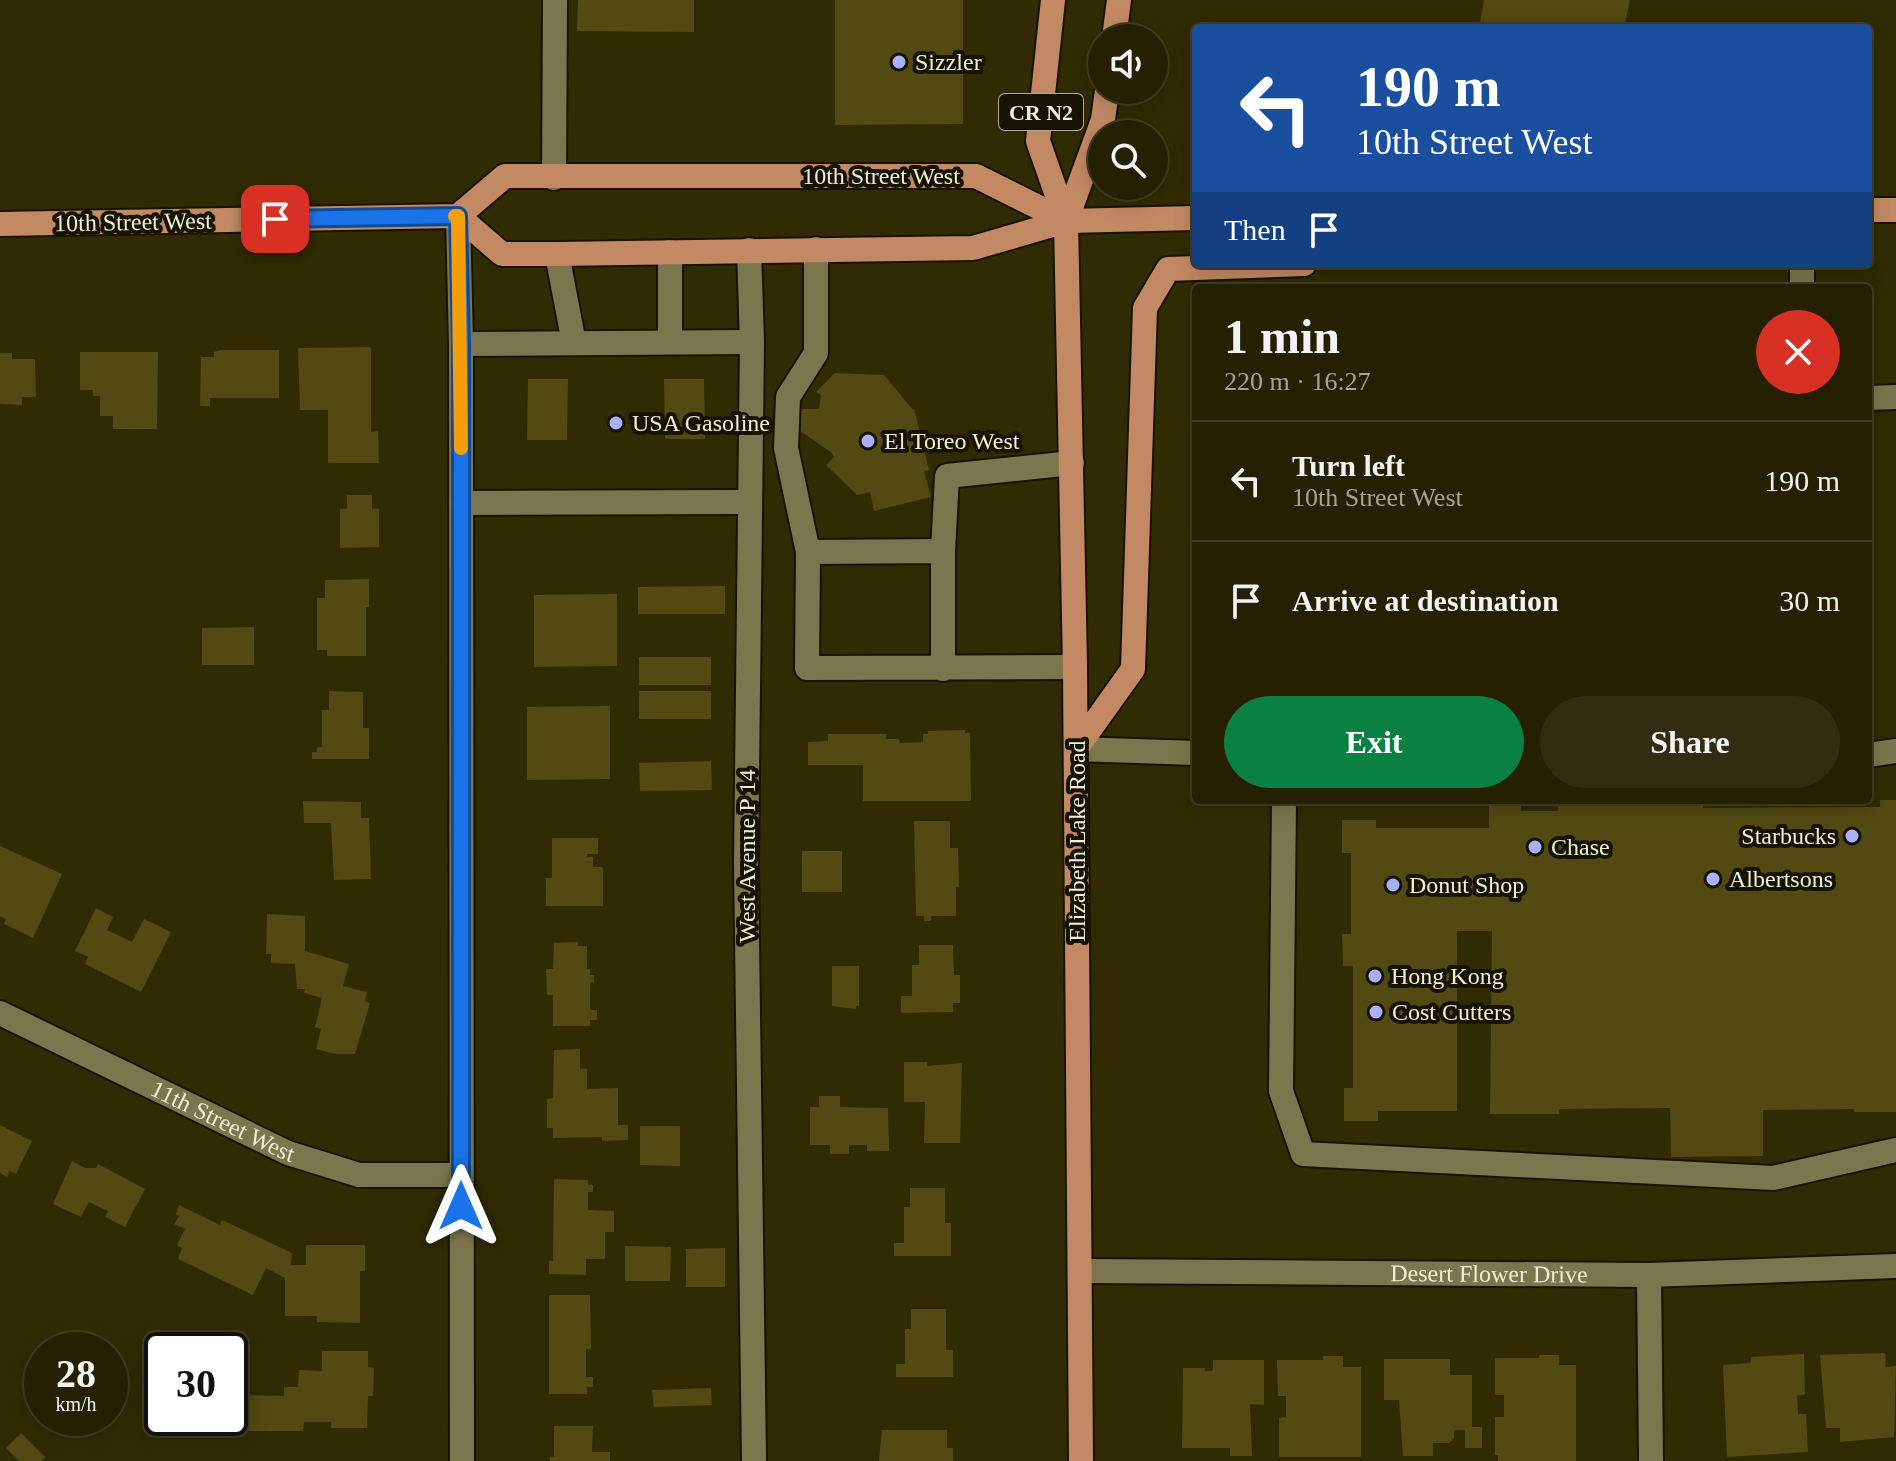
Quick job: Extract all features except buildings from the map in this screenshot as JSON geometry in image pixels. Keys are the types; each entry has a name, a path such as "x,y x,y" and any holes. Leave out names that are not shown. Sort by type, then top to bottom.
{"main road":[{"name":"CR N2","path":"1053,0 1038,141 1066,221"},
{"path":"1116,24 1119,0"},
{"name":"CR N2","path":"1066,221 1103,120 1105,104"},
{"name":"10th Street West","path":"0,224 458,216 505,176 976,176 1066,221"},
{"path":"1872,210 1896,210"},
{"path":"458,216 502,254 973,248 1066,221 1192,218"},
{"name":"Elizabeth Lake Road","path":"1066,221 1076,749 1081,1461"},
{"path":"1076,749 1133,669 1145,308 1168,269 1195,268"}],"street":[{"path":"554,178 555,0"},
{"path":"458,216 461,344 462,1461"},
{"path":"816,249 816,353 788,397 786,448 808,552 807,668 1075,667"},
{"name":"West Avenue P 14","path":"749,250 752,342 746,863 754,1461"},
{"path":"670,252 670,342"},
{"path":"557,254 574,343"},
{"path":"461,344 752,342"},
{"path":"1872,398 1896,397"},
{"path":"943,669 943,551 947,476 1072,463"},
{"path":"461,503 750,502"},
{"path":"808,552 943,551"},
{"path":"1076,749 1192,753"},
{"path":"1872,754 1896,751"},
{"path":"1284,804 1281,1091 1303,1154 1773,1178 1896,1150"},
{"name":"11th Street West","path":"0,1013 288,1153 359,1175 460,1175"},
{"name":"Desert Flower Drive","path":"1081,1271 1649,1275 1896,1266"},
{"path":"1649,1275 1651,1461"}],"slow traffic":[{"path":"455,216 458,216 461,448"}],"place":[{"name":"Sizzler","path":"899,62"},
{"name":"USA Gasoline","path":"616,423"},
{"name":"El Toreo West","path":"868,441"},
{"name":"Starbucks","path":"1852,836"},
{"name":"Chase","path":"1535,847"},
{"name":"Albertsons","path":"1713,879"},
{"name":"Donut Shop","path":"1393,885"},
{"name":"Hong Kong","path":"1375,976"},
{"name":"Cost Cutters","path":"1376,1012"}],"route":[{"path":"275,219 458,216 461,344 461,1206"}]}
